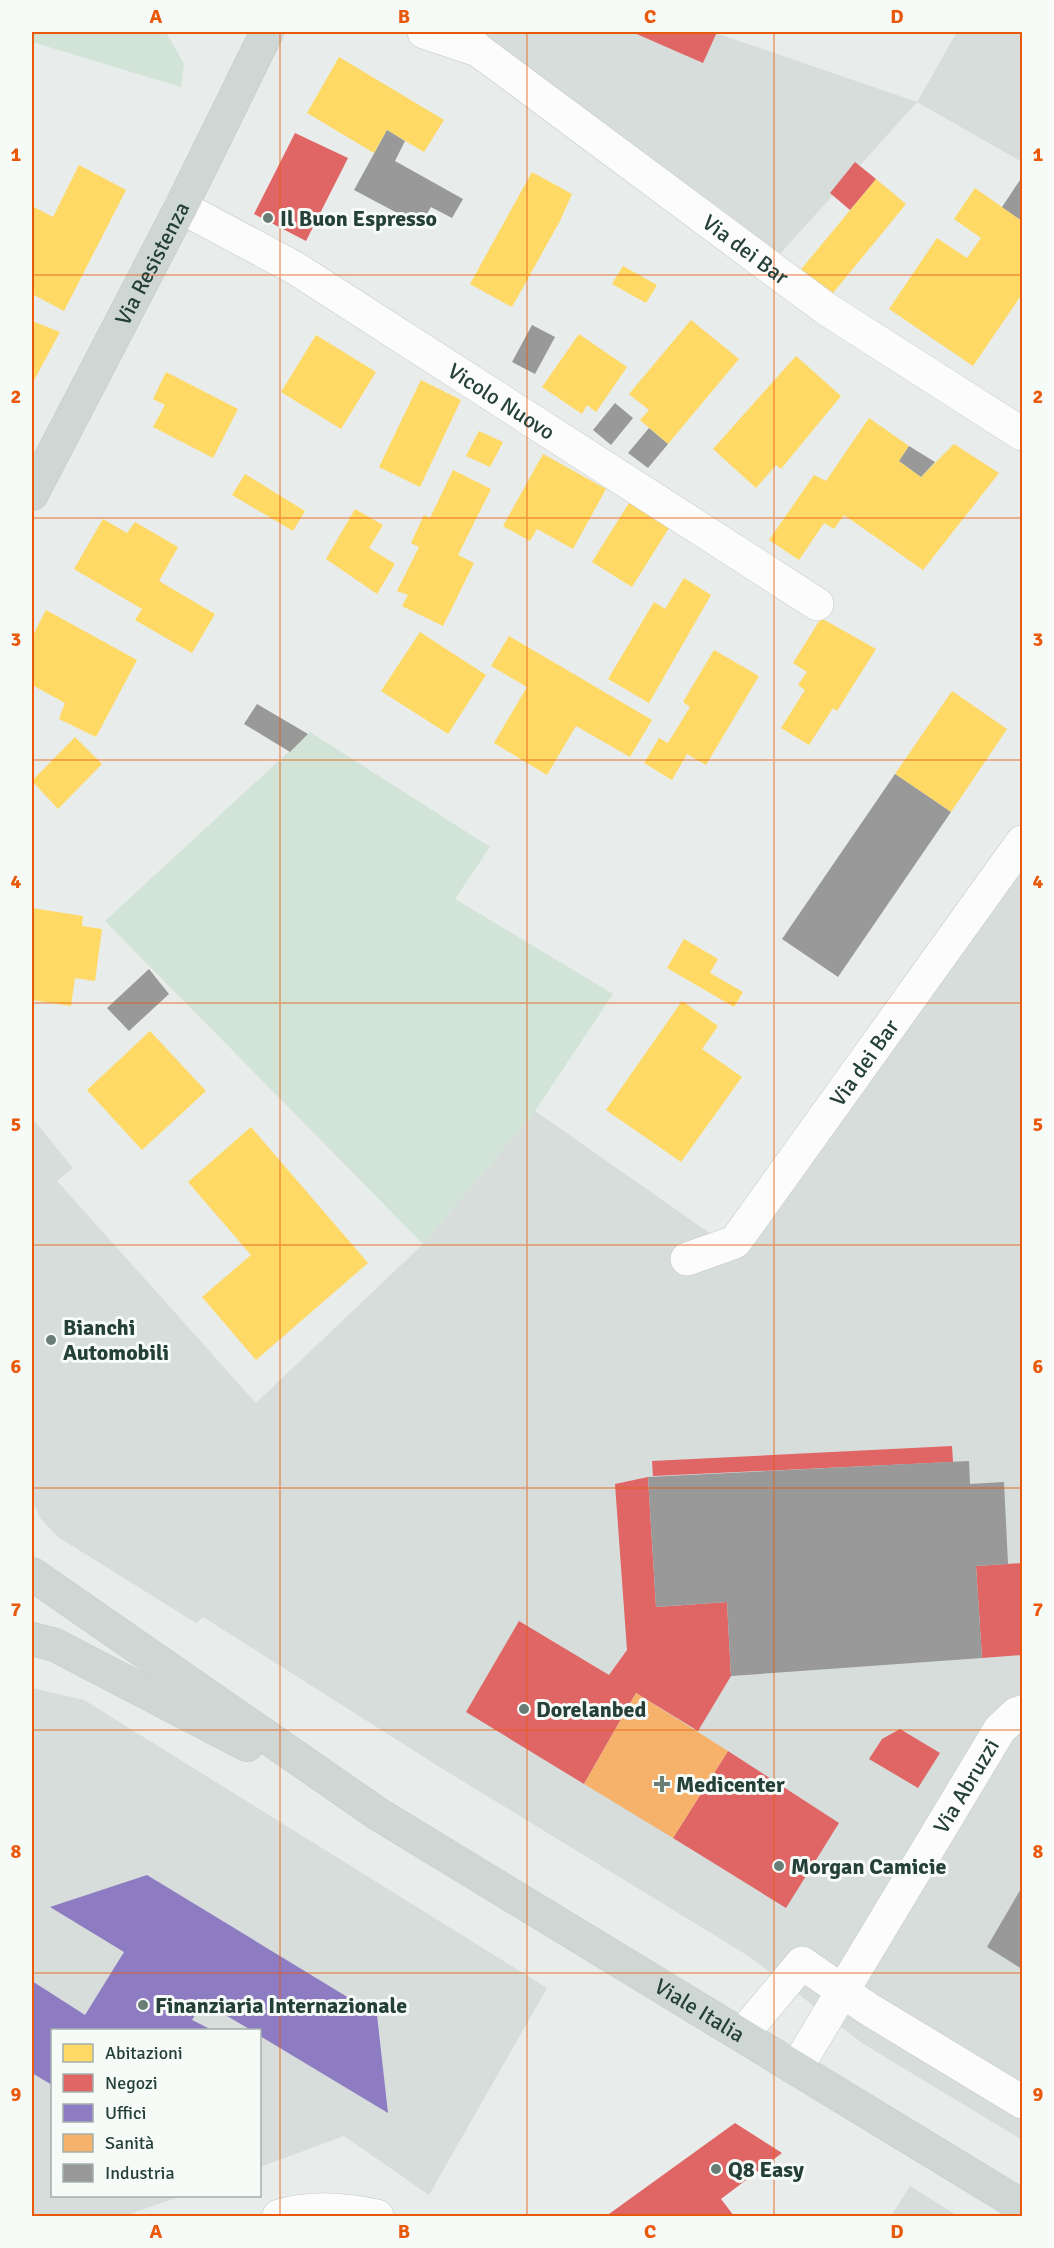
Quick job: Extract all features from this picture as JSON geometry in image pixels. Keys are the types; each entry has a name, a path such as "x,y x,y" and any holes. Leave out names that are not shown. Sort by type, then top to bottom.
{"main road":[{"name":"Via Resistenza","path":"32,494 182,207 267,32"},
{"path":"32,1574 378,1814"},
{"path":"32,1639 55,1645 378,1814"},
{"name":"Viale Italia","path":"378,1814 1023,2206"}],"street":[{"name":"Via dei Bar","path":"424,32 468,41 825,308 1023,434"},
{"name":"Vicolo Nuovo","path":"182,207 295,268 817,604"},
{"name":"Via dei Bar","path":"687,1259 735,1242 1023,842"},
{"name":"Via Abruzzi","path":"797,2067 1000,1729 1016,1714 1023,1712"},
{"path":"742,2035 801,1963 867,2008 1023,2102"},
{"path":"279,2217 295,2211 377,2217"}],"shaded area":[{"path":"478,32 713,32 917,102 771,264"},
{"path":"957,32 1022,32 1022,162 917,102"},
{"path":"1022,869 1022,2140 862,2043 750,1957 438,1766 203,1617 196,1623 58,1537 40,1518 32,1499 32,1118 73,1168 57,1181 256,1403 423,1244 535,1111 741,1255"},
{"path":"32,1688 84,1700 547,1988 429,2195 344,2136 261,2167 261,2029 51,2029 51,2197 178,2197 124,2216 32,2216"},
{"path":"910,2186 958,2216 891,2216"}],"green space":[{"path":"32,32 166,32 184,64 181,87 32,42"},
{"path":"310,732 490,847 455,899 613,994 535,1111 423,1244 105,921"}],"building: Abitazioni":[{"path":"339,57 444,120 424,152 387,130 374,153 307,113"},
{"path":"79,165 126,190 64,311 32,294 32,206 53,217"},
{"path":"532,172 572,194 560,221 512,307 470,284"},
{"path":"876,179 906,204 824,304 793,279"},
{"path":"975,188 1022,221 1022,294 973,366 889,309 937,238 967,258 981,238 954,219"},
{"path":"623,266 657,285 646,303 612,284"},
{"path":"691,320 739,359 668,444 640,420 649,410 629,394"},
{"path":"32,321 60,332 32,384"},
{"path":"579,334 627,367 596,412 587,405 582,414 542,387"},
{"path":"316,335 376,372 341,429 281,392"},
{"path":"796,356 841,396 781,469 776,465 756,488 713,449"},
{"path":"166,372 238,409 213,458 153,427 165,405 153,399"},
{"path":"421,380 461,400 420,487 379,467"},
{"path":"869,418 909,446 899,461 921,477 954,444 999,473 923,570 844,515 834,529 824,523 799,560 769,540 814,475 826,481"},
{"path":"479,431 503,442 490,467 466,456"},
{"path":"543,454 606,489 573,549 537,529 530,541 503,526"},
{"path":"453,470 491,489 458,555 474,563 443,626 402,606 408,595 397,591 419,547 411,543 424,515 430,518"},
{"path":"245,474 305,511 293,531 232,495"},
{"path":"629,503 669,528 632,587 592,562"},
{"path":"355,509 383,525 369,548 395,564 377,594 326,559"},
{"path":"103,519 127,533 135,522 178,547 159,581 215,614 192,653 135,620 142,609 74,569"},
{"path":"684,578 711,595 649,703 608,679 654,602 665,609"},
{"path":"46,610 137,660 96,737 59,719 65,703 32,685 32,637"},
{"path":"821,618 876,649 837,711 833,708 809,745 781,728 805,690 798,685 807,672 793,663"},
{"path":"420,632 486,675 448,734 381,691"},
{"path":"509,636 652,720 630,757 576,726 547,775 494,743 527,687 491,666"},
{"path":"714,650 759,676 706,765 687,754 672,780 644,763 659,738 668,743 690,707 683,702"},
{"path":"952,691 1007,729 951,812 895,774"},
{"path":"75,737 102,764 58,809 32,781"},
{"path":"32,908 83,916 82,926 102,929 95,981 75,978 71,1006 32,1000"},
{"path":"684,939 718,959 710,973 743,992 734,1007 667,968"},
{"path":"682,1001 718,1026 702,1049 742,1077 681,1162 606,1110"},
{"path":"150,1031 206,1091 142,1150 87,1090"},
{"path":"251,1127 368,1263 256,1360 202,1297 251,1255 188,1182"}],"building: Negozi":[{"path":"632,32 717,32 703,63"},
{"path":"295,133 348,158 306,241 254,214"},
{"path":"855,162 876,179 850,210 830,193"},
{"path":"952,1446 953,1462 653,1476 652,1461"},
{"path":"648,1477 656,1607 727,1602 731,1676 698,1731 636,1693 584,1784 466,1712 519,1621 609,1675 627,1650 615,1484"},
{"path":"1022,1563 1022,1655 982,1658 976,1566"},
{"path":"900,1729 940,1753 918,1788 869,1759 882,1739"},
{"path":"728,1751 839,1823 786,1908 673,1838"},
{"path":"735,2123 782,2153 721,2199 734,2216 614,2216 609,2214"}],"building: Uffici":[{"path":"147,1875 377,2015 388,2113 261,2037 261,2029 249,2029 203,2002 192,2020 207,2029 51,2029 51,2084 32,2073 32,1981 85,2015 124,1952 50,1907"}],"building: Sanità":[{"path":"636,1693 728,1751 673,1838 584,1784"}],"building: Industria":[{"path":"387,130 405,141 395,161 463,199 452,218 431,207 420,225 354,190"},
{"path":"1022,177 1022,221 1002,207"},
{"path":"532,325 555,337 535,374 512,362"},
{"path":"615,403 633,418 611,445 593,430"},
{"path":"649,428 668,444 648,468 628,453"},
{"path":"909,446 935,462 921,477 899,461"},
{"path":"257,704 308,734 290,752 244,724"},
{"path":"895,774 951,812 838,977 782,939"},
{"path":"149,969 169,994 129,1031 107,1008"},
{"path":"969,1461 970,1484 1004,1482 1008,1564 976,1566 982,1658 731,1676 727,1602 656,1607 648,1477"},
{"path":"1022,1887 1022,1969 987,1947"}],"place":[{"name":"Il Buon Espresso","path":"268,218"},
{"name":"Bianchi Automobili","path":"51,1340"},
{"name":"Dorelanbed","path":"524,1709"},
{"name":"Medicenter","path":"662,1784"},
{"name":"Morgan Camicie","path":"779,1866"},
{"name":"Finanziaria Internazionale","path":"143,2005"},
{"name":"Q8 Easy","path":"716,2169"}]}
